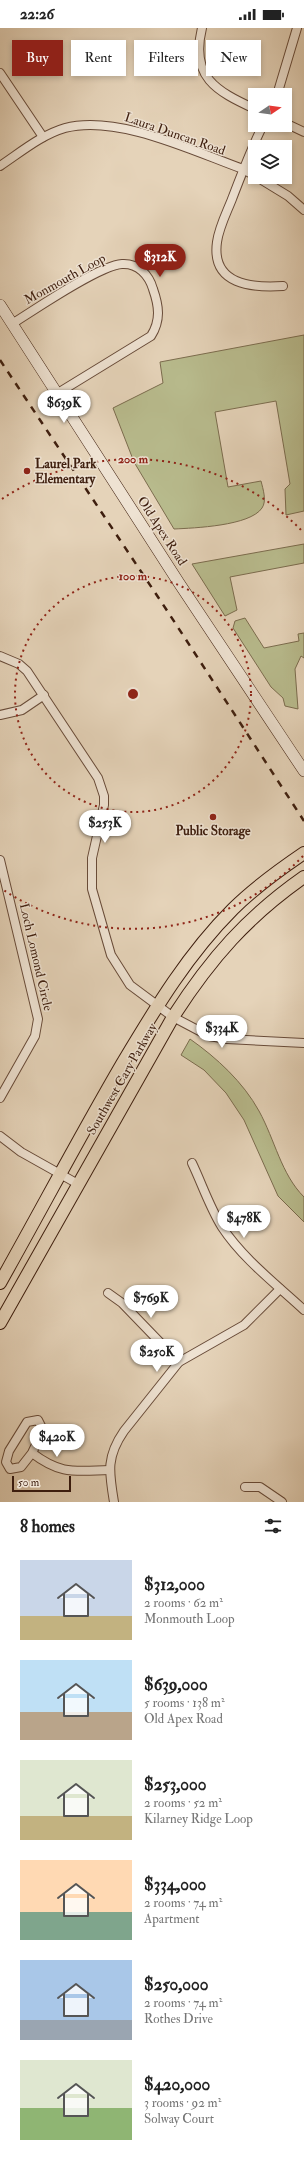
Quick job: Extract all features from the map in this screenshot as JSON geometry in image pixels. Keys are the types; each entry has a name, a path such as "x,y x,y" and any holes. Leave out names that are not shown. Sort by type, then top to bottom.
{"main road":[{"name":"Old Apex Road","path":"0,305 179,583 304,770"},
{"name":"Southwest Cary Parkway","path":"0,1283 157,1005 188,960 232,910 267,879 304,854"},
{"name":"Southwest Cary Parkway","path":"0,1323 173,1016 199,976 231,938 260,910 304,877"}],"street":[{"path":"202,28 199,40 199,53 206,75 225,95 248,106"},
{"path":"280,88 297,28"},
{"path":"0,73 43,137"},
{"name":"Laura Duncan Road","path":"0,166 43,137 72,127 110,125 136,131 248,172"},
{"path":"292,126 304,132"},
{"path":"260,132 243,170 217,241 219,260 227,274 238,283 266,287 283,286"},
{"name":"Laura Duncan Road","path":"269,184 304,210"},
{"name":"Monmouth Loop","path":"12,324 55,296 111,266 129,264 141,270 149,279 159,312 156,327 151,336 58,393"},
{"path":"0,656 19,664 27,671 98,778 104,805 92,858 91,882 96,907 111,955 130,985 173,1016 201,1033 218,1038 304,1043"},
{"path":"0,715 22,710 44,695"},
{"name":"Loch Lomond Circle","path":"0,860 38,1019 35,1036 0,1098"},
{"path":"0,1136 21,1152 78,1184"},
{"path":"192,1163 218,1220 227,1234 240,1250 304,1310"},
{"path":"114,1502 109,1470 111,1456 116,1443 179,1362 244,1325 280,1289"},
{"path":"108,1294 122,1303 179,1362"},
{"path":"34,1419 38,1420 43,1430 32,1453 21,1467 16,1469 10,1469 6,1462 9,1451 27,1422 34,1419"},
{"path":"32,1453 48,1465 60,1469 109,1470"},
{"path":"245,1487 260,1487 282,1502"}],"green space":[{"path":"304,335 304,511 286,515 285,489 290,484 276,401 215,412 228,487 261,481 264,491 264,502 262,508 256,514 246,519 234,522 207,527 174,529 134,462 113,408 163,383 160,362"},
{"path":"304,544 304,563 230,577 237,610 225,616 192,564"},
{"path":"245,618 264,648 299,641 298,634 304,633 304,658 301,656 295,669 298,709 285,706 283,698 271,687 233,628 235,621"},
{"path":"190,1039 229,1071 253,1100 265,1122 284,1167 296,1188 304,1197 304,1222 278,1196 244,1120 226,1093 204,1070 181,1055"}],"railway":[{"path":"0,360 166,609 304,821"}],"place":[{"name":"Laurel Park Elementary","path":"27,471"},
{"name":"Public Storage","path":"213,817"}]}
